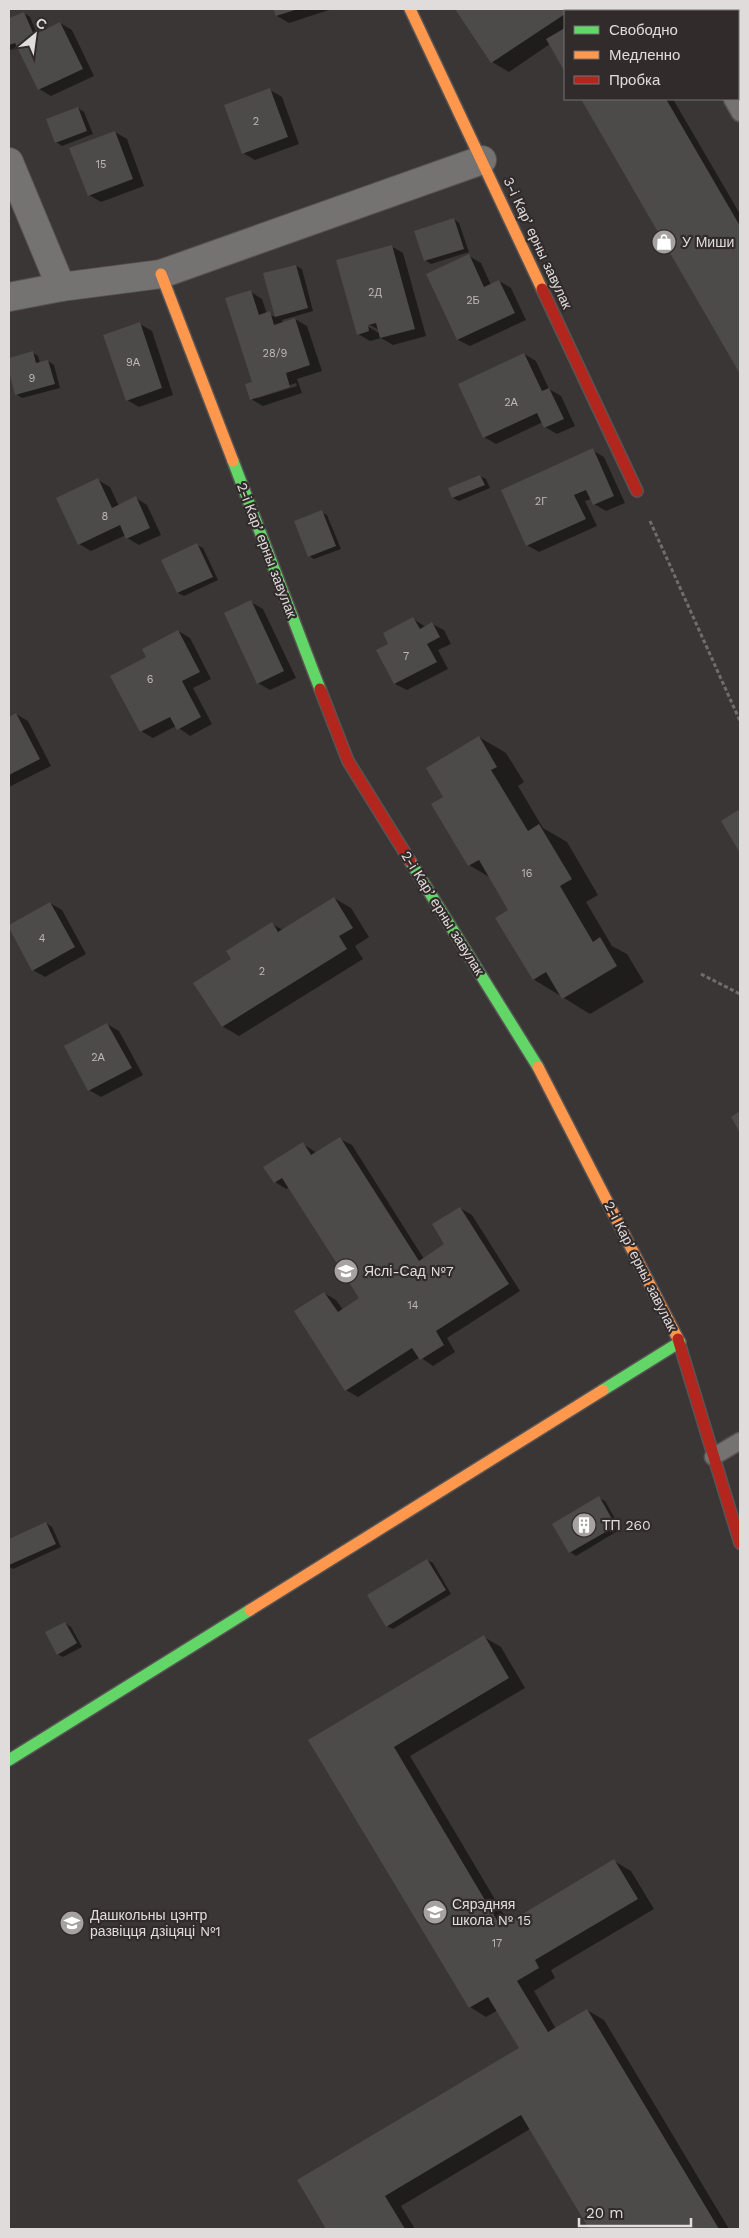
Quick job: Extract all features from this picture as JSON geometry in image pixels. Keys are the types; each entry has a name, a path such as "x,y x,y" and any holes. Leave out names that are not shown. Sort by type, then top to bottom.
{"street":[{"name":"3-і Карʼерны завулак","path":"410,9 637,491"},
{"path":"9,297 61,286 161,274 482,160"},
{"path":"9,162 61,286"},
{"name":"2-і Карʼерны завулак","path":"161,274 348,761 542,1074 680,1342 740,1544"},
{"path":"9,1760 680,1342"}],"lane":[{"path":"733,100 740,113"},
{"path":"713,1457 740,1441"}],"path":[{"path":"637,491 740,721"},
{"path":"700,974 740,994"}],"building":[{"path":"273,9 298,9 276,16"},
{"path":"455,9 571,10 564,10 564,15 491,63"},
{"path":"24,12 34,35 60,22 83,69 38,90 15,43 9,45 9,18"},
{"path":"564,29 564,70 546,39"},
{"path":"270,88 288,137 242,154 224,105"},
{"path":"582,100 667,100 740,226 740,374"},
{"path":"78,107 87,131 55,143 46,119"},
{"path":"115,131 133,179 88,196 69,148"},
{"path":"454,218 464,249 424,261 414,231"},
{"path":"392,245 415,329 380,338 376,323 368,325 369,331 357,335 336,260"},
{"path":"469,254 484,287 499,280 515,313 457,340 426,274"},
{"path":"296,265 308,308 275,317 263,273"},
{"path":"251,290 259,315 270,311 274,325 295,318 310,365 286,373 290,387 250,400 245,384 252,382 225,298"},
{"path":"140,322 162,388 126,401 103,335"},
{"path":"33,351 36,363 48,360 55,384 15,395 9,372 9,358"},
{"path":"524,353 542,391 549,388 564,419 544,428 537,413 483,438 458,384"},
{"path":"593,448 614,496 593,505 586,490 574,495 586,519 526,546 501,490"},
{"path":"480,475 485,485 452,498 448,488"},
{"path":"98,478 112,508 136,496 150,528 126,539 120,525 78,545 56,498"},
{"path":"322,510 336,546 308,557 294,521"},
{"path":"197,543 213,577 177,593 161,560"},
{"path":"251,600 284,671 257,684 224,613"},
{"path":"413,617 420,629 432,622 440,637 427,644 437,662 394,684 376,650 388,644 383,633"},
{"path":"178,630 200,672 182,681 201,717 177,730 170,717 140,732 110,676 146,657 142,649"},
{"path":"16,713 40,759 9,775 9,717"},
{"path":"479,736 497,767 491,770 528,831 539,824 572,879 560,886 593,942 600,937 617,966 562,999 546,972 533,980 495,918 508,910 479,860 468,866 431,804 443,797 426,768"},
{"path":"740,809 740,853 721,821"},
{"path":"334,897 353,928 339,936 347,949 222,1027 193,983 231,959 226,951 272,922 278,932"},
{"path":"50,902 75,947 32,971 9,925"},
{"path":"107,1023 132,1068 88,1091 64,1046"},
{"path":"740,1111 740,1133 731,1117"},
{"path":"340,1137 419,1261 444,1244 432,1224 460,1207 509,1284 436,1331 444,1345 420,1360 412,1348 345,1391 294,1311 324,1292 338,1312 359,1298 282,1178 274,1183 263,1167 303,1142 311,1155"},
{"name":"ТП 260","path":"599,1496 616,1526 569,1553 552,1524"},
{"path":"46,1522 56,1544 9,1565 9,1539"},
{"path":"427,1559 446,1590 386,1627 367,1595"},
{"path":"65,1622 77,1643 57,1655 45,1632"},
{"path":"484,1635 509,1678 394,1747 501,1927 614,1859 638,1899 535,1960 539,1968 517,1981 548,2032 587,2009 719,2229 589,2229 521,2115 385,2196 405,2229 326,2229 297,2180 519,2048 488,1997 469,2008 308,1740"}],"traffic: fast":[{"path":"233,461 320,689"},
{"path":"410,861 538,1067"},
{"path":"603,1390 680,1342"},
{"path":"9,1760 250,1610"}],"traffic: slow":[{"path":"410,9 542,289"},
{"path":"161,274 233,461"},
{"path":"538,1067 678,1339"},
{"path":"250,1610 603,1390"}],"traffic: jam":[{"path":"542,289 637,491"},
{"path":"320,689 348,761 410,861"},
{"path":"678,1339 740,1543"}],"place":[{"name":"У Миши","path":"664,242"},
{"name":"Яслі-Сад №7","path":"346,1271"},
{"name":"ТП 260","path":"584,1525"},
{"name":"Сярэдняя школа № 15","path":"435,1912"},
{"name":"Дашкольны цэнтр развіцця дзіцяці №1","path":"72,1923"}]}
